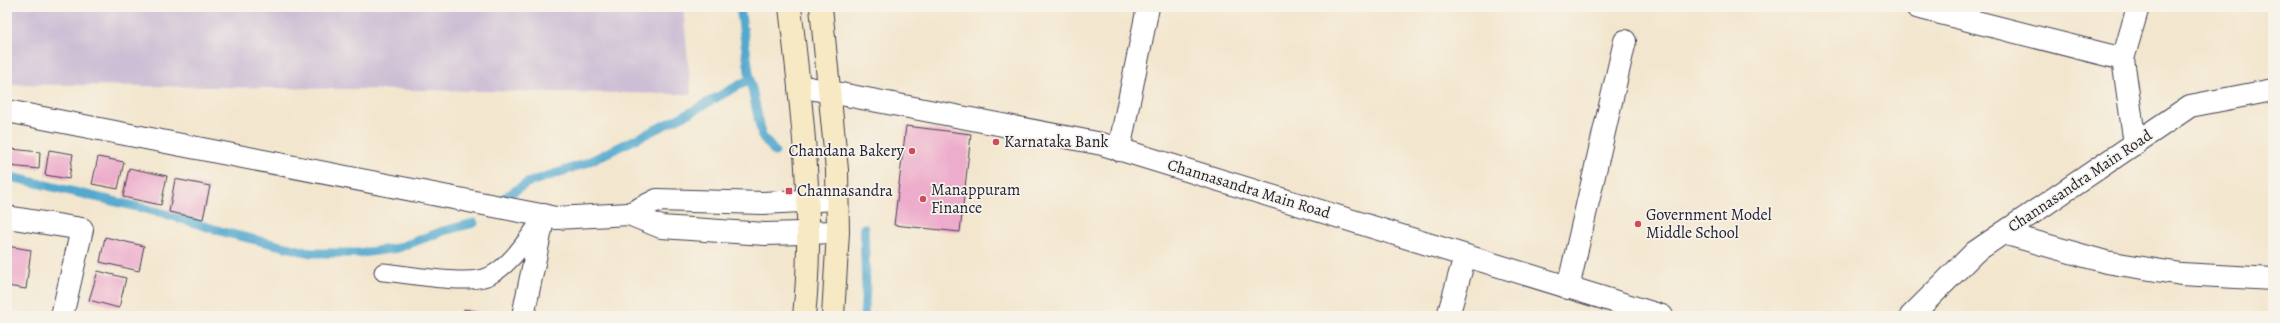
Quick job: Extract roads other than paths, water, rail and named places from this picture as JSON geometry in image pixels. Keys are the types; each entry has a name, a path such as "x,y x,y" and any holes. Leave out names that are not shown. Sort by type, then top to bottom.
{"main road":[{"path":"790,7 799,86 807,200 809,276 804,316"},
{"path":"821,7 837,170 838,232 833,316"}],"street":[{"path":"1119,150 1148,7"},
{"path":"1917,7 2123,59"},
{"path":"2135,144 2123,59 2138,7"},
{"path":"1568,288 1626,40"},
{"name":"Channasandra Main Road","path":"799,86 829,90 1102,144 1568,288 1633,312 1662,316"},
{"name":"Channasandra Main Road","path":"1911,316 1975,252 2190,106 2273,90"},
{"path":"7,111 556,218 629,214 657,200 763,203 807,200 837,200"},
{"path":"629,214 661,227 765,234 838,232"},
{"path":"523,316 544,215"},
{"path":"7,217 82,229 62,316"},
{"path":"2003,233 2106,262 2181,274 2273,279"},
{"path":"1448,316 1465,256"}],"lane":[{"path":"382,272 470,281 491,276 512,258 544,215"}],"waterway":[{"path":"740,7 750,79 762,136 775,152"},
{"path":"504,198 527,183 584,164 638,138 689,113 750,79"},
{"path":"7,176 159,212 227,233 311,253 361,253 398,248 443,231 474,223"},
{"path":"864,228 866,289 864,316"}],"place":[{"name":"Karnataka Bank","path":"996,142"},
{"name":"Chandana Bakery","path":"912,151"},
{"name":"Channasandra","path":"789,191"},
{"name":"Manappuram Finance","path":"923,199"},
{"name":"Government Model Middle School","path":"1638,224"}]}
